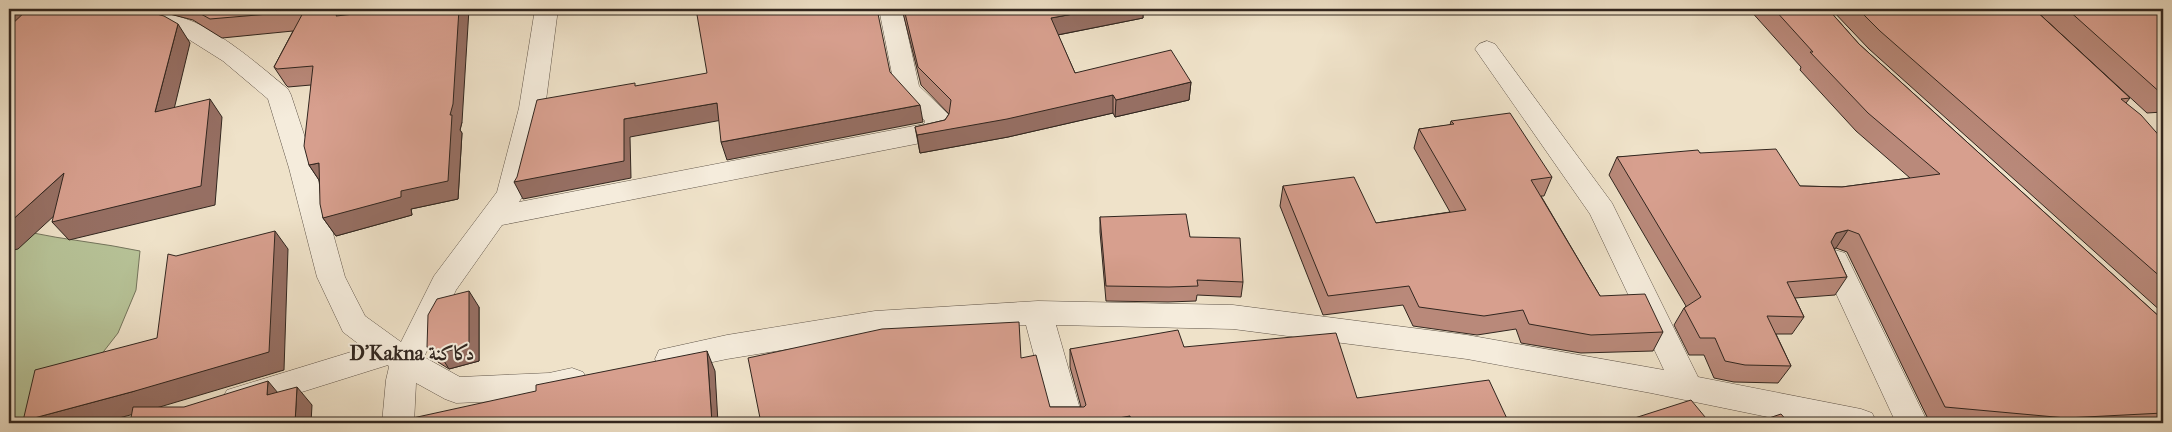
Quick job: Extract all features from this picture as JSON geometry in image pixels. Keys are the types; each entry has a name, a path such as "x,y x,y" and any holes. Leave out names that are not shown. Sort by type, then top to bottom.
{"street":[{"path":"118,9 185,27 232,56 279,95 302,168 332,277 354,324 399,357 456,390 549,386 596,376"},
{"path":"398,423 401,380 399,357 444,284 510,194 530,118 546,9"},
{"path":"493,217 936,131 938,119 907,89 890,9"},
{"path":"1487,49 1602,210 1688,388"},
{"path":"1835,261 1912,423"},
{"path":"1038,313 1068,423"},
{"path":"642,366 726,347 874,323 1038,313 1233,317 1467,347 1688,388 1861,423"},
{"path":"214,406 399,357"}],"green space":[{"path":"28,232 140,251 136,290 118,333 48,423 9,423 9,233"}],"building":[{"path":"28,9 138,9 164,16 178,24 155,112 210,99 201,186 52,222 64,173 9,223 9,27"},
{"path":"192,9 340,9 336,16 400,9 459,9 453,104 450,115 452,115 448,181 401,191 401,197 323,218 320,204 319,163 309,165 304,146 313,66 277,69 274,67 304,11 210,19"},
{"path":"696,9 877,9 890,72 920,105 721,142 717,103 624,119 624,161 514,182 517,177 537,100 635,83 635,86 707,73"},
{"path":"904,9 1101,9 1051,18 1075,73 1171,50 1191,82 1116,100 1113,95 1007,119 917,135 915,127 945,120 949,114 951,100 918,67"},
{"path":"1774,9 1828,9 1859,44 2163,320 2163,413 2066,418 1945,407 1859,234 1848,230 1836,233 1831,242 1847,277 1787,282 1804,317 1767,316 1791,366 1745,365 1725,361 1715,338 1700,338 1684,308 1701,297 1617,157 1698,150 1700,153 1776,149 1800,186 1842,187 1940,174 1868,113 1810,52 1813,52"},
{"path":"1858,9 2034,9 2130,98 2121,99 2141,115 2163,140 2163,279 1880,31"},
{"path":"2067,9 2163,9 2163,95"},
{"path":"1510,113 1552,177 1531,180 1600,296 1645,294 1663,332 1591,335 1529,324 1523,310 1484,316 1419,307 1409,286 1328,296 1283,186 1354,177 1376,223 1466,210 1419,129 1454,124 1451,121"},
{"path":"1186,214 1190,237 1240,238 1243,282 1197,280 1198,286 1106,286 1100,217"},
{"path":"275,231 269,352 23,421 35,370 157,338 168,254 176,256"},
{"path":"469,291 469,346 439,353 427,347 428,315 437,299"},
{"path":"1019,322 1021,358 1036,355 1050,407 1084,407 1086,405 1070,349 1178,330 1184,347 1336,333 1357,398 1489,380 1509,423 1132,423 1130,416 1090,423 761,423 748,358 882,329"},
{"path":"707,351 712,423 390,423 536,391 536,385"},
{"path":"268,381 267,395 297,387 295,423 130,423 133,407 184,407"},
{"path":"1691,400 1710,423 1619,423"},
{"path":"1781,414 1789,423 1754,423"}],"district":[{"name":"D'Kakna دكاكنة","path":"412,353"}]}
